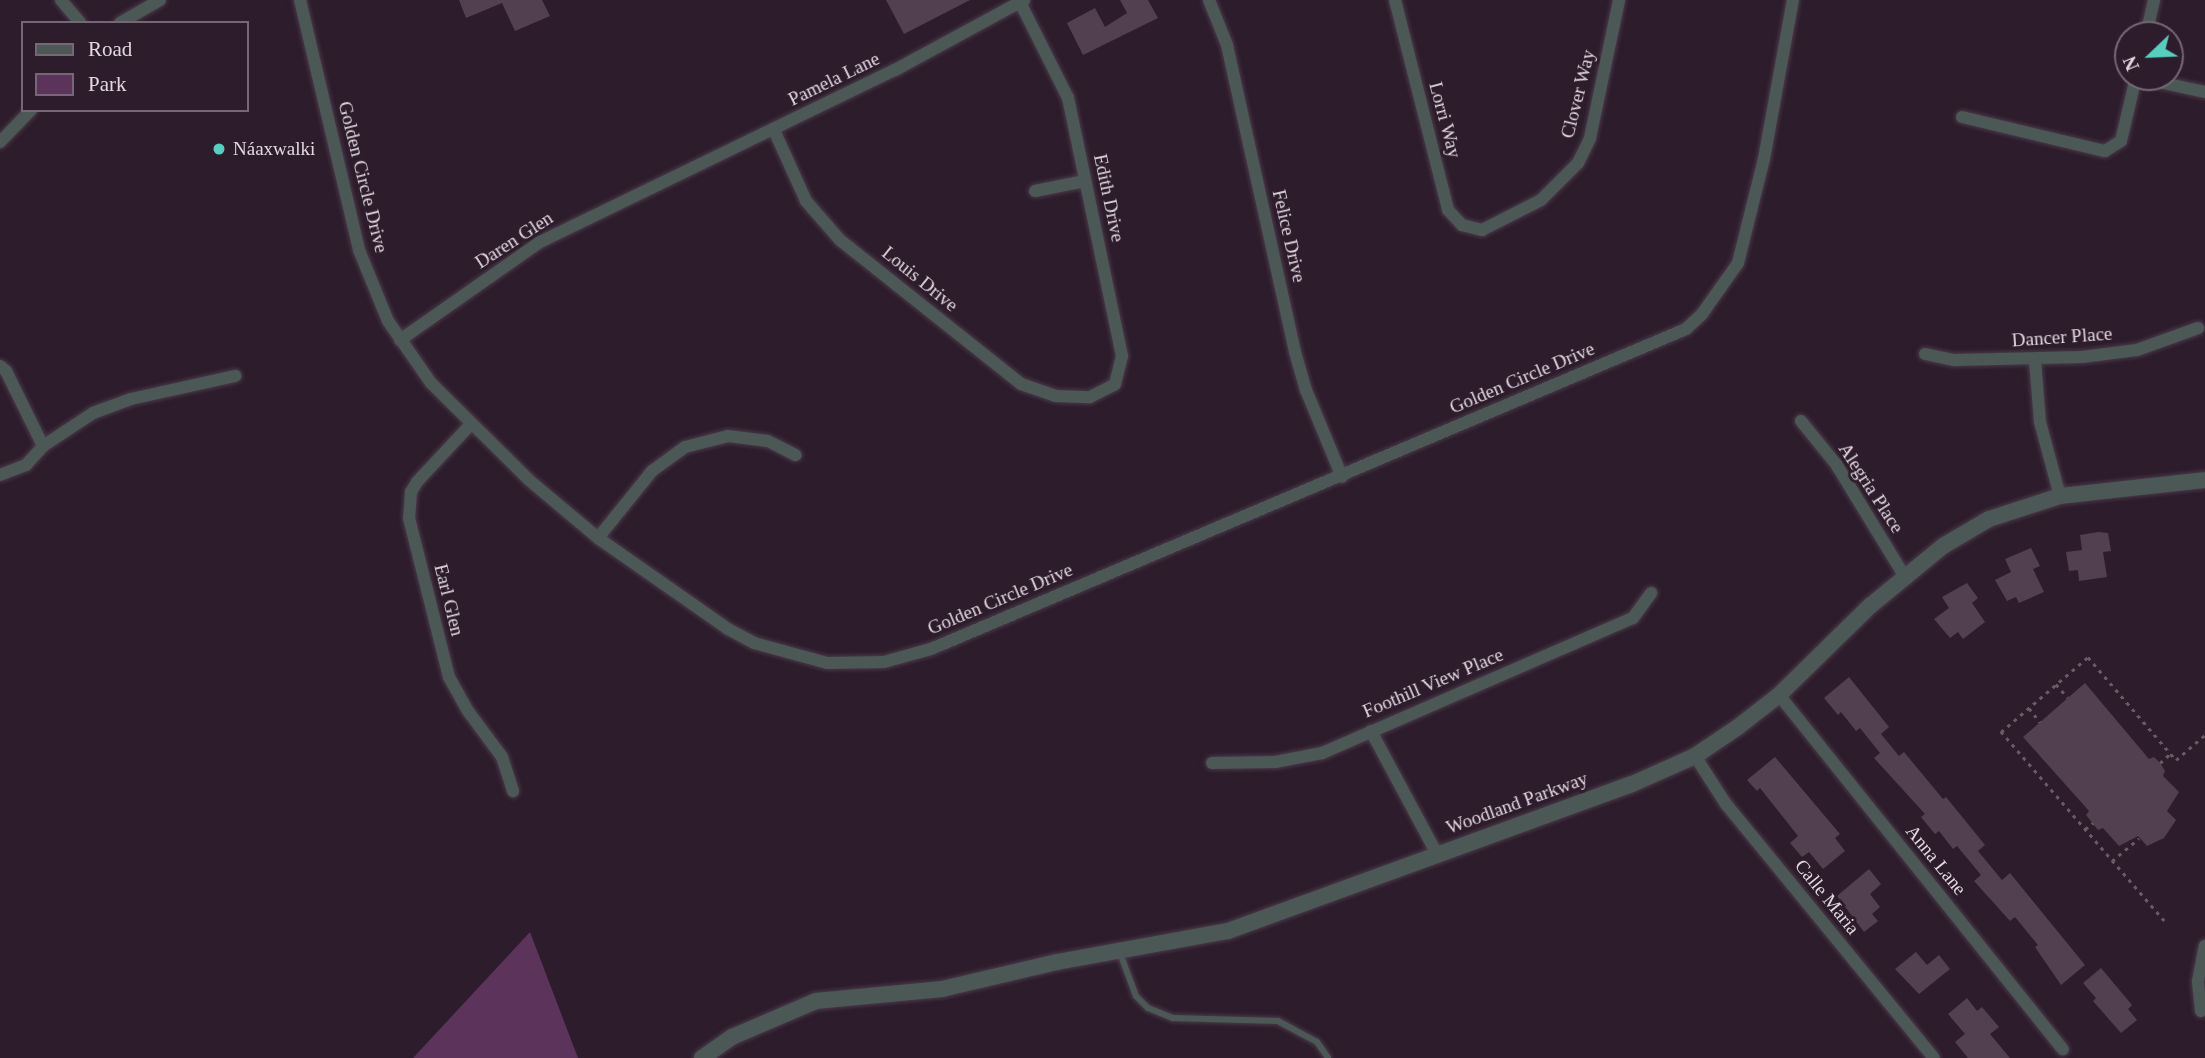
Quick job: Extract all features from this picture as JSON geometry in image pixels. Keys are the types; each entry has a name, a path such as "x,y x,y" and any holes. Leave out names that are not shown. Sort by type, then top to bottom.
{"street":[{"path":"61,0 78,21"},
{"path":"123,21 160,0"},
{"name":"Golden Circle Drive","path":"300,0 359,250 388,321 431,383 471,424 598,538 728,629 754,643 827,663 884,662 931,649 1686,329 1702,314 1738,263 1764,159 1793,0"},
{"name":"Felice Drive","path":"1209,0 1227,46 1295,352 1307,390 1342,477"},
{"name":"Lorri Way","path":"1395,0 1448,210 1462,225 1482,230"},
{"name":"Clover Way","path":"1482,230 1541,200 1578,163 1590,138 1619,0"},
{"path":"2149,21 2154,0"},
{"name":"Pamela Lane","path":"656,184 895,70 1022,1"},
{"name":"Edith Drive","path":"1022,1 1068,98 1122,356 1115,384 1090,397"},
{"path":"2184,87 2205,92"},
{"path":"1962,117 2105,151 2121,141 2133,91"},
{"path":"0,142 29,112"},
{"name":"Louis Drive","path":"774,130 806,201 841,240 1021,384 1056,396 1090,397"},
{"path":"1035,191 1085,181"},
{"name":"Daren Glen","path":"400,341 540,243 656,184"},
{"name":"Dancer Place","path":"1925,354 1954,360 2035,360 2137,350 2199,328"},
{"path":"2035,360 2040,422 2060,496"},
{"path":"0,366 6,371 43,446"},
{"path":"0,475 26,465 43,446 93,413 131,398 235,376"},
{"name":"Alegria Place","path":"1801,421 1836,464 1905,577"},
{"name":"Earl Glen","path":"471,424 416,482 411,492 409,518 449,677 468,711 502,757 513,791"},
{"path":"598,538 652,471 685,447 729,436 768,440 796,455"},
{"name":"Woodland Parkway","path":"702,1058 732,1037 816,1001 942,989 1057,962 1228,931 1630,785 1695,756 1779,695 1870,606 1943,546 1989,519 2060,496 2205,480"},
{"name":"Foothill View Place","path":"1212,762 1275,762 1322,753 1633,618 1651,593"},
{"name":"Anna Lane","path":"1779,695 2063,1049"},
{"path":"1371,731 1437,853"},
{"name":"Calle Maria","path":"1695,756 1726,804 1934,1058"},
{"path":"2201,1011 2198,981 2205,946"}],"lane":[{"path":"1119,951 1136,996 1148,1009 1173,1018 1278,1021 1317,1042 1328,1058"}],"path":[{"path":"2164,920 2001,732 2088,657 2176,760 2205,735"},
{"path":"2056,684 2068,698"},
{"path":"2029,708 2040,722"},
{"path":"2160,763 2171,754"},
{"path":"2085,829 2093,823"},
{"path":"2112,861 2139,838"}],"green space":[{"path":"530,932 578,1058 413,1058"}],"building":[{"path":"459,0 542,0 550,16 515,31 502,3 466,18"},
{"path":"886,0 970,0 904,34"},
{"path":"1120,0 1148,0 1158,18 1083,55 1067,23 1095,8 1105,27 1127,13"},
{"path":"2108,533 2111,551 2103,552 2107,577 2079,581 2078,570 2069,571 2066,552 2082,550 2080,535"},
{"path":"2031,548 2040,566 2033,569 2044,592 2019,603 2016,597 2007,601 1995,580 2011,572 2005,559"},
{"path":"1967,583 1978,598 1972,603 1985,622 1963,639 1958,632 1950,638 1934,619 1949,608 1942,597"},
{"path":"1849,677 1889,727 1881,734 1899,756 1904,752 1943,799 1946,797 1985,845 1978,851 2002,880 2010,873 2085,965 2061,985 2035,947 2038,945 2015,917 2010,921 1974,881 1981,875 1957,846 1953,849 1939,831 1935,834 1921,817 1925,814 1874,758 1880,753 1860,728 1856,731 1841,712 1838,715 1824,698"},
{"path":"2085,683 2149,759 2154,757 2160,763 2165,771 2163,776 2179,792 2167,811 2176,820 2164,838 2147,846 2138,836 2119,846 2103,828 2098,830 2086,815 2089,811 2023,737"},
{"path":"1775,757 1840,834 1835,838 1845,851 1823,869 1809,852 1802,857 1790,843 1798,836 1760,788 1757,791 1747,780"},
{"path":"1869,869 1881,884 1870,894 1880,907 1872,914 1878,921 1864,932 1837,896"},
{"path":"1916,952 1927,965 1939,955 1950,969 1919,994 1895,969"},
{"path":"2101,968 2132,1005 2128,1009 2137,1020 2121,1033 2093,1001 2096,998 2083,983"},
{"path":"1967,998 1977,1011 1982,1007 1999,1027 1990,1034 2010,1058 1968,1058 1955,1042 1965,1034 1948,1014"}],"place":[{"name":"Náaxwalki","path":"219,149"}]}
